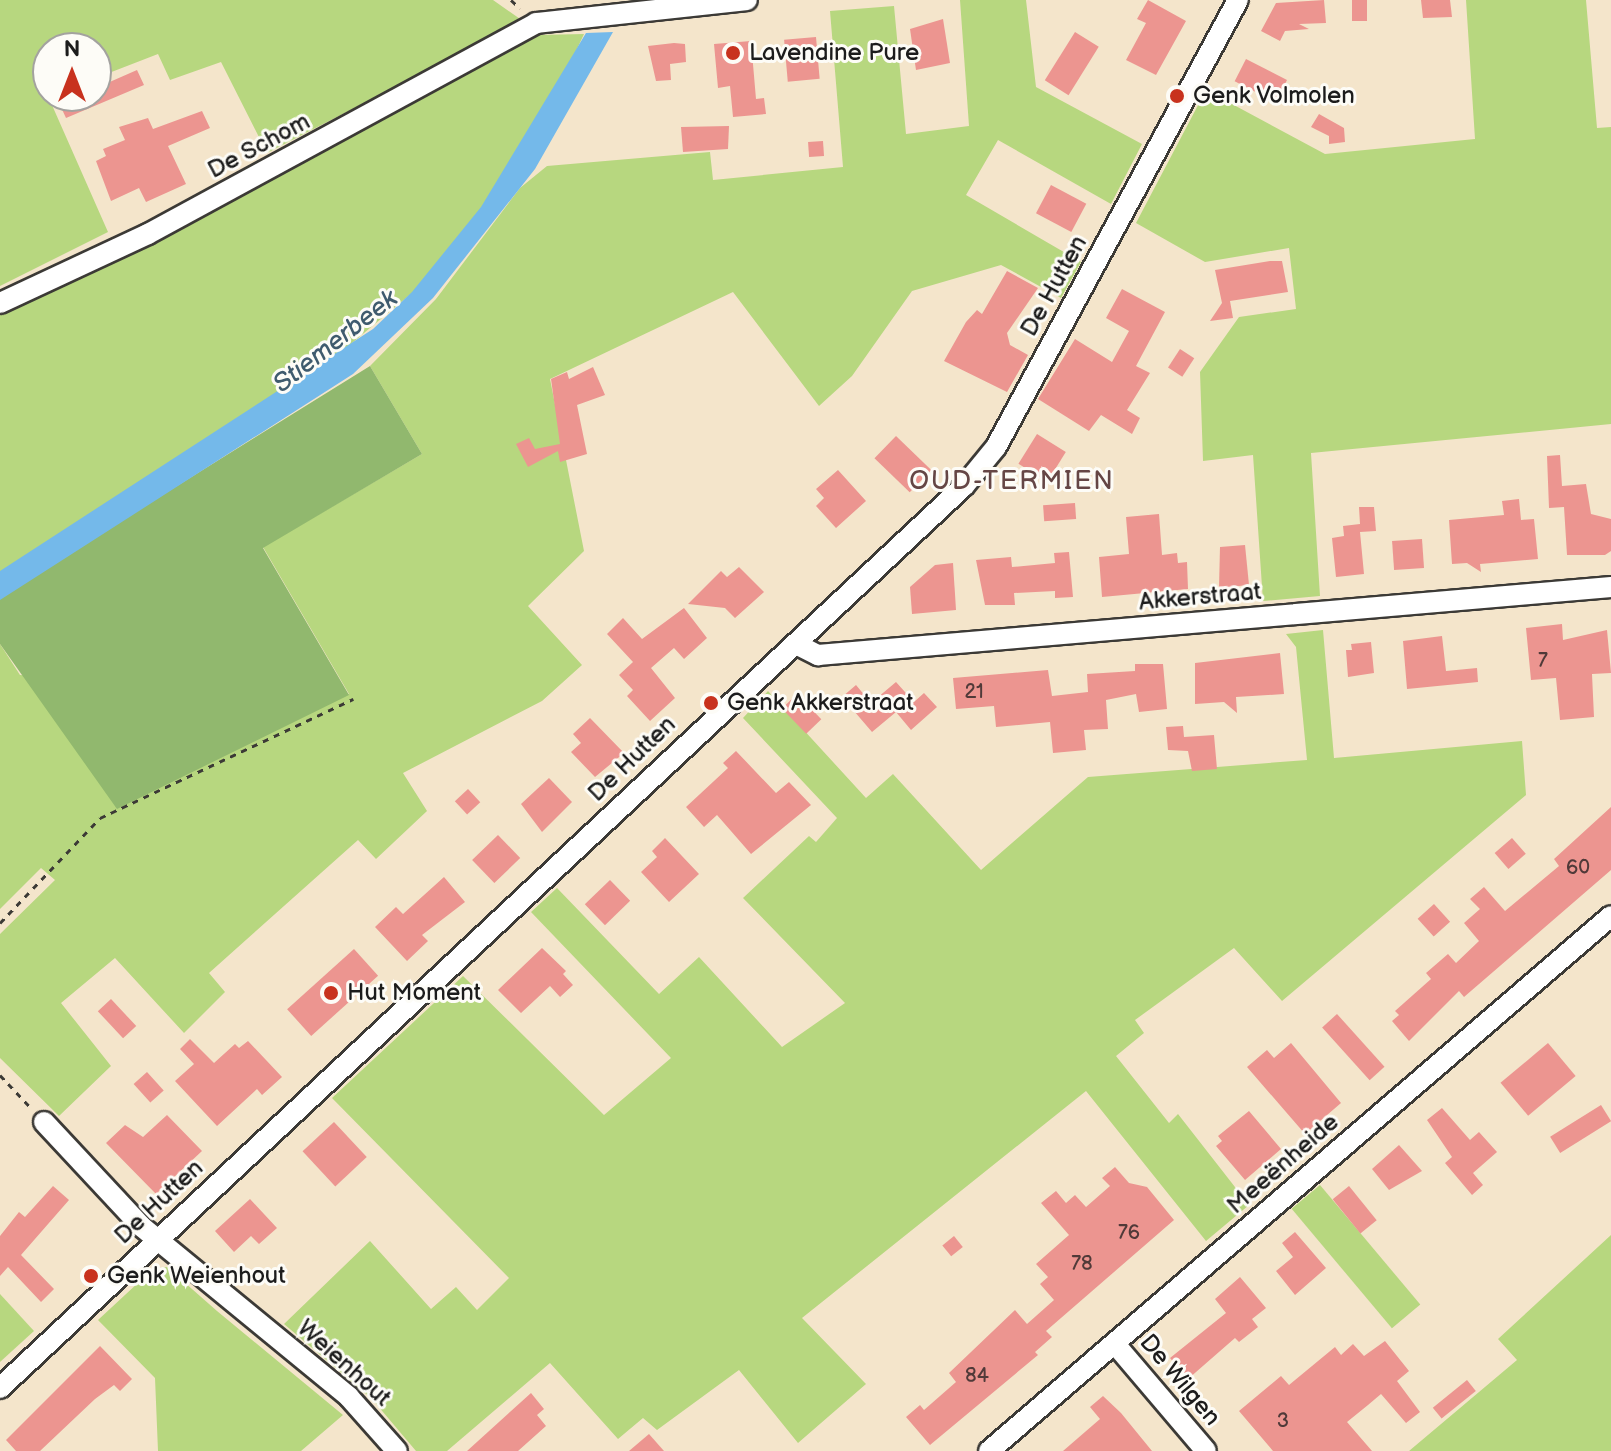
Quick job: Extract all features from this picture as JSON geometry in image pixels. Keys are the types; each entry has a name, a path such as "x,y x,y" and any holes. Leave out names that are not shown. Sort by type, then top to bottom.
{"street":[{"path":"683,3 747,0"},
{"name":"De Hutten","path":"0,1388 964,486 996,447 1238,0"},
{"name":"De Schom","path":"0,303 148,234 536,23 683,3"},
{"name":"Akkerstraat","path":"796,644 818,655 1611,587"},
{"name":"Meeënheide","path":"989,1451 1611,916"},
{"name":"Weienhout","path":"44,1122 157,1239 349,1397 397,1451"},
{"name":"De Wilgen","path":"1115,1344 1206,1451"}],"path":[{"path":"0,923 100,818 353,699"},
{"path":"0,1075 44,1122"}],"green space":[{"path":"0,0 493,0 523,21 267,153 221,62 170,80 158,54 112,72 112,32 32,32 32,112 55,112 108,232 0,286"},
{"path":"960,0 1026,0 1036,87 1142,144 1111,204 998,140 966,195 1081,262 1061,298 1001,265 912,291 852,376 819,406 733,292 550,379 584,551 528,606 582,665 542,701 403,773 427,811 376,859 358,840 209,973 225,992 184,1033 115,958 61,1003 111,1066 59,1116 0,1058 0,934 55,880 41,868 0,909 0,644 20,675 349,694 263,547 422,454 370,366 436,299 520,188 547,166 710,152 713,180 843,167 830,11 894,6 906,134 969,126"},
{"path":"1466,0 1586,0 1597,128 1611,127 1611,424 1311,453 1320,596 1263,601 1253,455 1203,461 1200,372 1239,317 1296,309 1289,248 1205,262 1136,223 1206,90 1325,154 1475,139"},
{"path":"584,34 538,132 430,278 316,373 0,573 0,313 139,247 538,35"},
{"path":"370,366 422,454 263,548 349,695 117,809 0,644 0,596"},
{"path":"1323,630 1334,758 1522,741 1526,795 1282,1001 1234,948 1135,1020 1144,1033 1116,1056 1169,1123 1178,1114 1249,1205 1206,1241 1086,1091 802,1318 866,1384 798,1443 739,1370 657,1430 643,1418 618,1439 550,1363 447,1451 416,1451 372,1399 284,1324 370,1241 431,1309 456,1287 477,1310 509,1278 332,1098 463,976 604,1115 671,1058 531,912 557,888 659,994 699,957 782,1047 845,1003 743,898 809,836 816,842 837,818 743,718 768,691 866,798 893,774 981,870 1088,777 1307,760 1296,647 1286,634"},
{"path":"1320,1185 1420,1305 1392,1328 1292,1209"},
{"path":"1611,1235 1611,1451 1409,1451 1517,1360 1498,1339"},
{"path":"167,1267 343,1415 301,1451 158,1451 155,1378 98,1320 153,1269"},
{"path":"0,1294 34,1331 0,1362"}],"water":[{"path":"613,32 535,169 433,298 353,374 0,600 0,571 373,329 412,292 481,207 586,33"}],"building":[{"path":"1148,0 1186,21 1156,75 1126,60 1146,23 1137,19"},
{"path":"1324,0 1326,23 1299,24 1309,29 1285,31 1280,41 1261,31 1276,3"},
{"path":"1352,0 1367,0 1367,21 1352,21"},
{"path":"1421,0 1450,0 1452,17 1423,18"},
{"path":"943,19 950,63 916,70 910,29"},
{"path":"1075,32 1099,47 1069,95 1045,80"},
{"path":"816,37 820,79 788,82 784,40"},
{"path":"751,41 756,99 764,98 766,114 733,117 730,86 718,88 714,44"},
{"path":"685,44 686,62 670,64 671,80 656,81 648,46"},
{"path":"1246,59 1287,80 1276,102 1235,81"},
{"path":"137,70 144,85 112,99 112,81"},
{"path":"202,111 210,128 168,146 186,184 146,202 139,188 111,201 96,161 106,156 103,149 125,140 119,127 148,118 153,129"},
{"path":"63,112 80,112 66,118"},
{"path":"1319,114 1344,128 1345,142 1329,144 1329,136 1311,127"},
{"path":"729,126 728,149 683,152 681,127"},
{"path":"823,141 824,156 809,157 808,142"},
{"path":"1051,185 1086,204 1071,232 1036,213"},
{"path":"1282,261 1288,292 1230,301 1233,318 1210,321 1222,303 1215,270"},
{"path":"1007,271 1038,288 1007,333 1010,345 1028,355 1007,392 944,361 966,322 977,310 982,314"},
{"path":"1122,289 1165,312 1136,366 1150,373 1127,410 1140,418 1132,434 1101,415 1089,431 1038,399 1075,339 1112,362 1129,331 1106,318"},
{"path":"1180,349 1194,358 1182,377 1168,367"},
{"path":"593,367 605,395 577,405 587,454 560,462 558,451 528,467 516,444 529,438 535,449 560,444 551,379 567,372 569,379"},
{"path":"1037,434 1066,452 1047,482 1018,464"},
{"path":"896,436 931,470 910,492 874,458"},
{"path":"1560,455 1562,486 1586,484 1591,514 1611,519 1611,551 1605,555 1567,555 1564,507 1549,508 1547,456"},
{"path":"838,470 866,501 836,528 816,506 824,498 816,489"},
{"path":"1519,499 1521,520 1534,519 1538,559 1480,564 1481,572 1467,563 1452,564 1449,520 1504,515 1502,501"},
{"path":"1075,503 1076,519 1044,521 1043,505"},
{"path":"1359,507 1374,507 1376,531 1360,532 1364,574 1336,577 1332,538 1344,536 1343,526 1360,524"},
{"path":"1159,514 1162,555 1177,553 1178,563 1187,562 1188,589 1102,597 1099,557 1129,554 1126,517"},
{"path":"1422,539 1424,568 1394,570 1392,541"},
{"path":"1245,545 1249,585 1219,588 1220,547"},
{"path":"1069,552 1073,597 1055,598 1055,591 1014,593 1015,605 985,605 976,560 1011,557 1012,567 1055,563 1054,553"},
{"path":"953,563 956,610 912,614 910,587 935,565"},
{"path":"739,567 764,592 735,618 725,608 688,604 721,571 727,577"},
{"path":"684,608 707,638 684,659 674,648 651,668 675,698 650,721 627,696 633,690 619,675 633,662 607,634 623,618 642,639"},
{"path":"1562,624 1563,640 1607,630 1611,673 1592,674 1594,717 1560,720 1556,678 1531,680 1526,628"},
{"path":"1442,636 1446,671 1477,668 1478,682 1407,689 1403,641"},
{"path":"1371,642 1374,673 1348,677 1346,650 1352,650 1351,644"},
{"path":"1280,653 1284,694 1236,697 1237,713 1224,702 1195,704 1195,663"},
{"path":"1135,664 1163,664 1167,709 1139,712 1136,694 1106,700 1108,729 1084,730 1086,750 1053,753 1050,722 996,727 994,706 956,709 953,678 1048,670 1052,696 1088,692 1087,674 1135,671"},
{"path":"896,682 914,702 924,693 937,707 911,730 896,712 872,732 842,697 856,685 871,703"},
{"path":"797,694 821,719 806,734 782,709"},
{"path":"590,718 624,753 595,777 571,752 581,743 573,734"},
{"path":"1183,726 1184,737 1214,735 1217,769 1192,771 1188,751 1168,750 1166,727"},
{"path":"736,751 776,793 789,782 811,805 751,854 717,815 704,827 686,807 728,768 723,763"},
{"path":"549,778 572,802 542,832 521,804"},
{"path":"468,789 480,802 467,814 455,801"},
{"path":"1611,807 1611,870 1464,997 1459,991 1409,1041 1392,1021 1399,1015 1395,1011 1431,979 1426,973 1448,954 1456,963 1479,941 1464,923 1480,909 1470,899 1484,887 1505,911 1559,866 1554,859"},
{"path":"498,835 520,858 494,883 472,860"},
{"path":"665,838 699,874 669,902 641,872 657,857 652,851"},
{"path":"1512,838 1526,854 1508,869 1495,853"},
{"path":"444,877 465,902 422,935 428,941 407,961 375,927 396,907 403,914"},
{"path":"610,880 630,901 605,925 585,904"},
{"path":"1434,904 1450,922 1434,937 1418,919"},
{"path":"542,948 566,971 563,974 573,985 560,997 550,986 521,1013 498,990"},
{"name":"Hut Moment","path":"354,949 378,976 311,1036 287,1009"},
{"path":"111,999 136,1026 123,1038 98,1011"},
{"path":"1337,1014 1385,1067 1370,1080 1322,1027"},
{"path":"190,1039 214,1063 235,1044 239,1048 248,1041 282,1077 262,1095 257,1089 217,1126 175,1081 194,1064 180,1049"},
{"path":"1291,1043 1341,1103 1305,1134 1247,1067 1267,1050 1274,1058"},
{"path":"1548,1043 1576,1076 1528,1116 1501,1083"},
{"path":"147,1072 164,1091 150,1103 134,1084"},
{"path":"1601,1105 1611,1121 1560,1153 1550,1137"},
{"path":"1442,1108 1470,1140 1479,1132 1497,1152 1473,1173 1483,1185 1472,1195 1445,1163 1452,1157 1427,1120"},
{"path":"1249,1111 1281,1149 1245,1180 1216,1146 1222,1141 1218,1136"},
{"path":"167,1115 202,1151 156,1194 106,1143 125,1125 143,1137"},
{"path":"334,1122 367,1157 335,1186 303,1151"},
{"path":"1399,1145 1422,1171 1389,1190 1372,1169"},
{"path":"1115,1167 1129,1183 1147,1187 1174,1220 1046,1331 1052,1337 1035,1352 1038,1355 930,1445 906,1417 920,1405 924,1410 956,1382 949,1373 1015,1310 1027,1324 1054,1300 1040,1284 1048,1277 1036,1264 1069,1235 1041,1203 1056,1191 1066,1203 1075,1195 1086,1207 1110,1186 1102,1178"},
{"path":"53,1186 69,1200 21,1255 54,1289 41,1302 8,1267 0,1276 0,1236 19,1212 25,1217"},
{"path":"1349,1186 1377,1220 1360,1233 1333,1199"},
{"path":"250,1199 277,1228 259,1244 251,1236 234,1252 215,1231"},
{"path":"1295,1232 1326,1268 1295,1295 1276,1271 1293,1257 1282,1243"},
{"path":"954,1236 963,1247 951,1256 942,1245"},
{"path":"1240,1277 1266,1308 1252,1319 1258,1327 1239,1342 1235,1338 1188,1379 1170,1358 1226,1313 1215,1299"},
{"path":"1385,1341 1409,1371 1397,1381 1420,1412 1406,1423 1381,1394 1347,1422 1372,1451 1273,1451 1239,1411 1281,1376 1289,1385 1335,1347 1341,1355 1353,1344 1364,1356"},
{"path":"100,1346 132,1379 120,1391 114,1385 95,1399 40,1451 16,1451 6,1440"},
{"path":"1467,1380 1476,1391 1442,1419 1433,1408"},
{"path":"531,1393 544,1409 537,1415 546,1426 518,1451 467,1451"},
{"path":"1103,1396 1152,1451 1063,1451 1100,1419 1090,1407"},
{"path":"649,1434 664,1451 629,1451"}],"place":[{"name":"Lavendine Pure","path":"733,53"},
{"name":"Genk Volmolen","path":"1177,96"},
{"name":"Genk Akkerstraat","path":"711,703"},
{"name":"Hut Moment","path":"331,993"},
{"name":"Genk Weienhout","path":"91,1276"}],"district":[{"name":"OUD-TERMIEN","path":"1012,482"}],"water label":[{"name":"Stiemerbeek","path":"336,342"}]}
